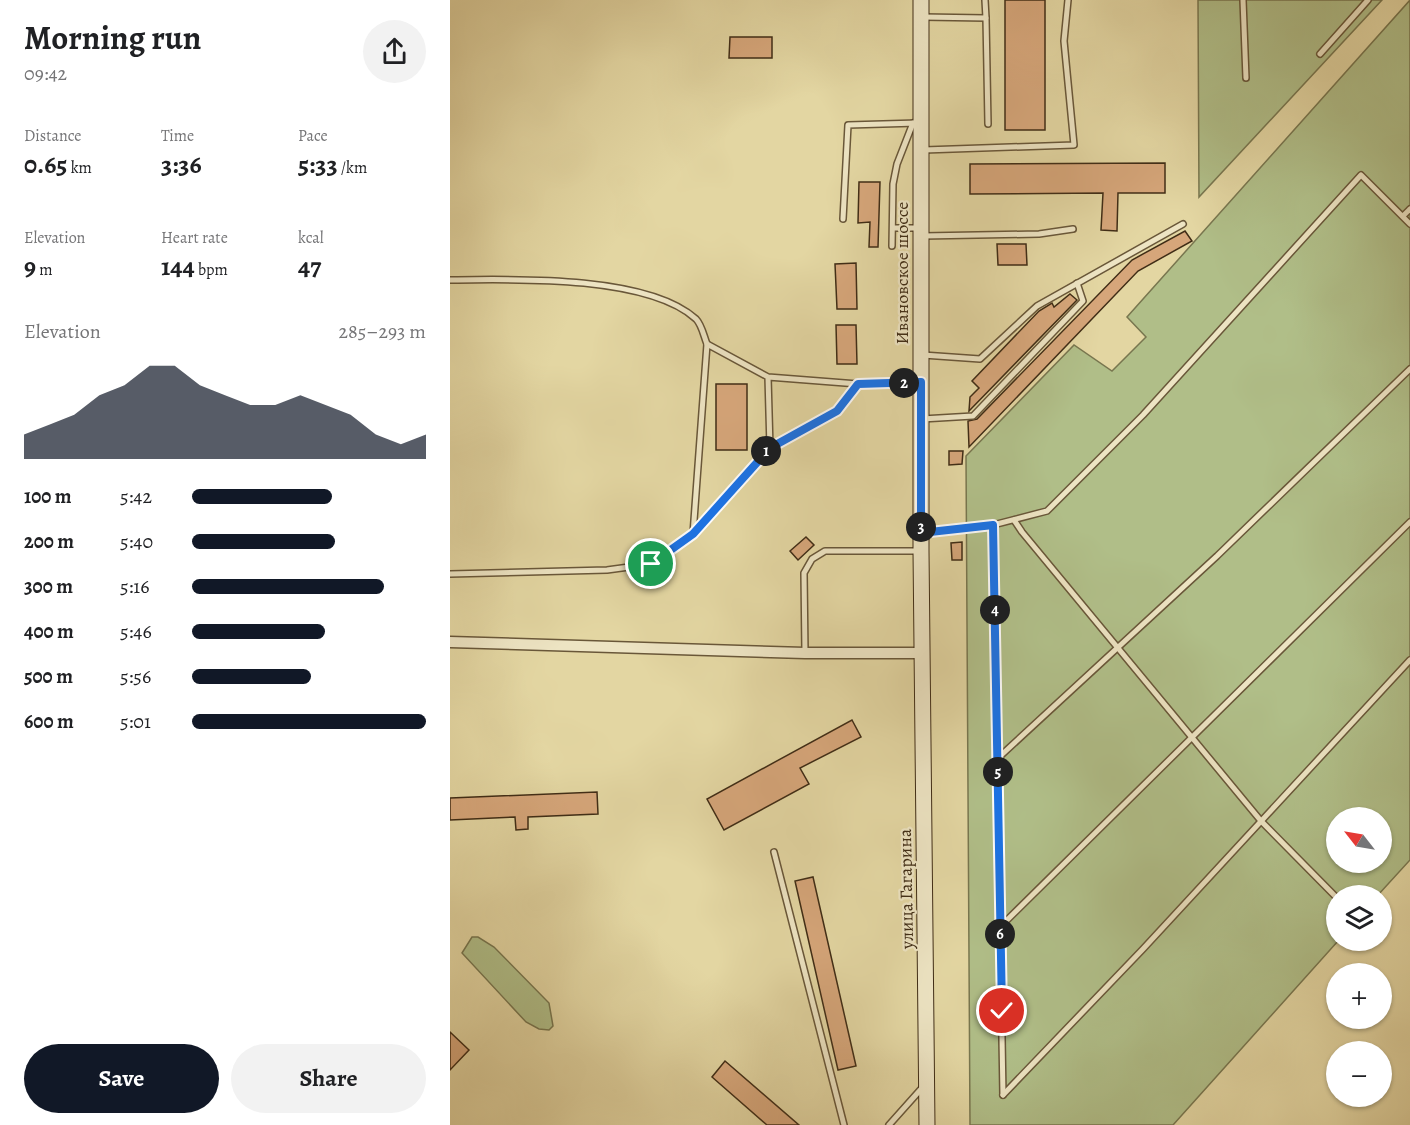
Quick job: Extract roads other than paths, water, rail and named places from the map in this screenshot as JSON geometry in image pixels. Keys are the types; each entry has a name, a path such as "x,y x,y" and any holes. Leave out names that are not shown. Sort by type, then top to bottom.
{"street":[{"name":"Ивановское шоссе","path":"921,0 918,123 922,150 922,654"},
{"path":"450,642 805,653 922,654"},
{"name":"улица Гагарина","path":"922,654 927,1125"}],"lane":[{"path":"985,0 988,124"},
{"path":"922,150 1074,145 1064,41 1068,0"},
{"path":"1243,0 1246,78"},
{"path":"1320,54 1368,0"},
{"path":"921,17 986,18"},
{"path":"843,219 848,125 918,123 897,164 893,184 892,246"},
{"path":"921,533 993,525 1047,511 1119,439 1361,175 1410,224"},
{"path":"1402,216 1410,209"},
{"path":"921,355 980,359 1037,306 1183,224"},
{"path":"893,228 921,232 1039,234 1073,229"},
{"path":"450,280 499,280 620,287 668,302 698,320 707,344 693,534"},
{"path":"921,418 973,416 1083,301 1077,283"},
{"path":"707,344 768,377 858,384 921,382"},
{"path":"997,759 1410,369"},
{"path":"768,377 770,448"},
{"path":"450,574 607,570 651,564 693,534 770,448 837,411 858,384"},
{"path":"1014,519 1117,648 1261,821 1326,887"},
{"path":"1000,927 1410,522"},
{"path":"993,525 1003,1095 1410,660"},
{"path":"805,653 804,573 812,559 825,551 921,551"},
{"path":"774,852 844,1125"},
{"path":"889,1125 927,1082"}]}
